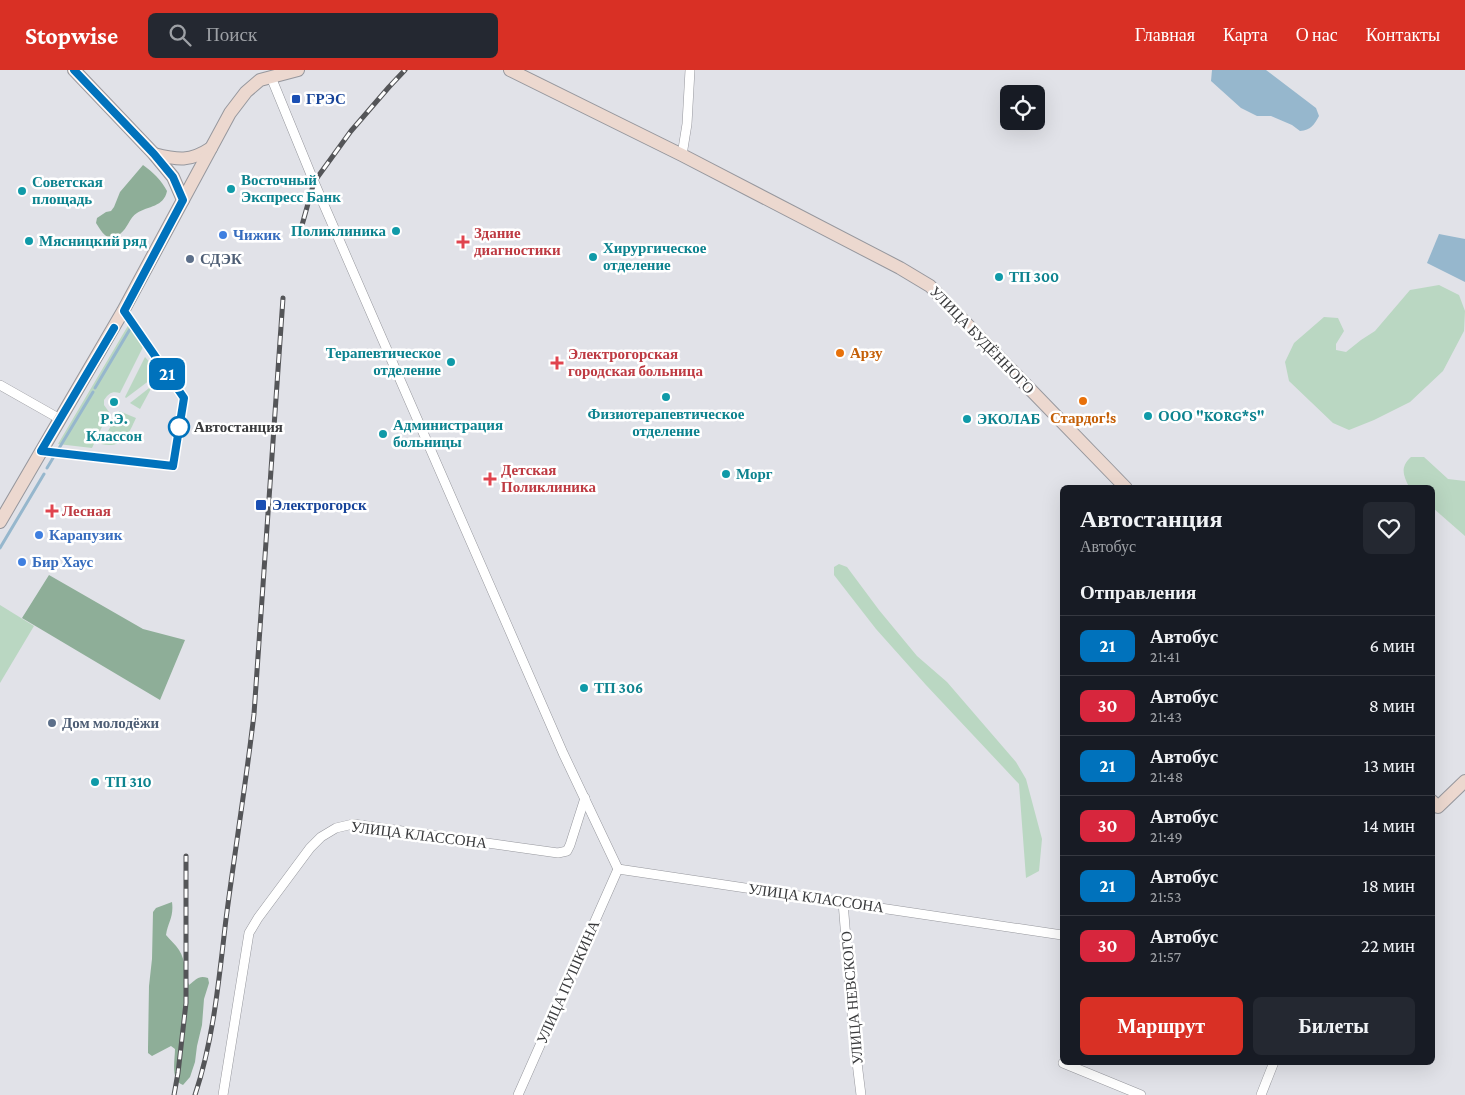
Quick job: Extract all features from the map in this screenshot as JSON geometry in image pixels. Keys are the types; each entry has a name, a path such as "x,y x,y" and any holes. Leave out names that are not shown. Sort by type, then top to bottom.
{"street":[{"path":"74,70 154,154 173,177 183,200"},
{"path":"0,522 124,311 230,113 246,92 260,80 298,70"},
{"name":"УЛИЦА БУДЁННОГО","path":"510,70 900,268 930,286 1123,485"},
{"path":"682,156 687,124 690,70"},
{"path":"271,77 371,314 556,736 618,868"},
{"path":"154,154 170,158 193,158 212,148"},
{"path":"0,385 60,419"},
{"path":"1435,806 1465,781"},
{"name":"УЛИЦА КЛАССОНА","path":"223,1095 249,933 310,848 321,837 336,828 353,824 558,853 567,850 570,845 585,798"},
{"name":"УЛИЦА КЛАССОНА","path":"618,868 1060,935"},
{"name":"УЛИЦА ПУШКИНА","path":"518,1095 618,868"},
{"name":"УЛИЦА НЕВСКОГО","path":"843,902 854,1038 861,1095"},
{"path":"1068,1065 1141,1095"},
{"path":"1261,1095 1273,1065"}],"green space":[{"path":"143,165 162,183 167,191 165,196 159,203 134,215 123,232 117,237 110,238 103,233 96,223 97,218 111,211 120,192"},
{"path":"1439,285 1459,295 1465,311 1464,331 1443,371 1410,402 1349,430 1333,423 1289,381 1285,362 1294,343 1324,317 1338,318 1344,331 1336,344 1336,350 1346,352 1375,331 1410,290"},
{"path":"129,324 143,347 120,393 111,393 104,400 104,405 109,412 92,448 58,444"},
{"path":"145,357 156,373 154,377 126,398 125,397"},
{"path":"153,385 140,409 130,403"},
{"path":"119,411 136,418 130,430 120,442 108,445 101,444"},
{"path":"1411,457 1424,457 1448,479 1465,481 1465,536 1435,510 1435,485 1408,485 1405,479 1404,468"},
{"path":"839,564 847,567 917,656 947,682 1016,762 1026,779 1042,839 1039,871 1026,878 1019,784 876,629 834,575 834,567"},
{"path":"49,575 143,629 185,640 160,700 22,618"},
{"path":"0,605 34,626 0,683"},
{"path":"172,902 172,916 166,935 181,954 189,985 197,978 202,977 208,978 209,983 204,999 202,1025 195,1062 190,1077 183,1085 179,1083 175,1075 175,1049 171,1046 152,1056 148,1053 153,912 156,908"}],"water":[{"path":"1212,70 1266,70 1316,108 1319,116 1312,126 1300,131 1292,125 1271,116 1257,116 1241,108 1211,81"},
{"path":"1439,234 1465,239 1465,282 1427,263"}],"waterway":[{"path":"95,388 133,324"},
{"path":"58,450 93,392"},
{"path":"47,468 53,458"},
{"path":"0,548 44,474"}],"railway":[{"path":"299,236 314,182 351,131 405,70"},
{"path":"195,1095 207,1052 215,1008 254,714 283,298"},
{"path":"174,1095 186,1003 186,856"}],"bus line":[{"name":"21","path":"74,70 154,154 173,177 183,200 124,311 184,398 173,466 41,451 114,328"}],"place":[{"name":"ГРЭС","path":"296,99"},
{"name":"Восточный Экспресс Банк","path":"231,189"},
{"name":"Советская площадь","path":"22,191"},
{"name":"Поликлиника","path":"396,231"},
{"name":"Чижик","path":"223,235"},
{"name":"Мясницкий ряд","path":"29,241"},
{"name":"Здание диагностики","path":"463,242"},
{"name":"Хирургическое отделение","path":"593,257"},
{"name":"СДЭК","path":"190,259"},
{"name":"ТП 300","path":"999,277"},
{"name":"Арзу","path":"840,353"},
{"name":"Терапевтическое отделение","path":"451,362"},
{"name":"Электрогорская городская больница","path":"557,363"},
{"name":"Физиотерапевтическое отделение","path":"666,397"},
{"name":"Стардог!s","path":"1083,401"},
{"name":"Р.Э. Классон","path":"114,402"},
{"name":"ООО \"KORG*S\"","path":"1148,416"},
{"name":"ЭКОЛАБ","path":"967,419"},
{"name":"Автостанция","path":"179,427"},
{"name":"Администрация больницы","path":"383,434"},
{"name":"Морг","path":"726,474"},
{"name":"Детская Поликлиника","path":"490,479"},
{"name":"Электрогорск","path":"261,505"},
{"name":"Лесная","path":"52,511"},
{"name":"Карапузик","path":"39,535"},
{"name":"Бир Хаус","path":"22,562"},
{"name":"ТП 306","path":"584,688"},
{"name":"Дом молодёжи","path":"52,723"},
{"name":"ТП 310","path":"95,782"}]}
